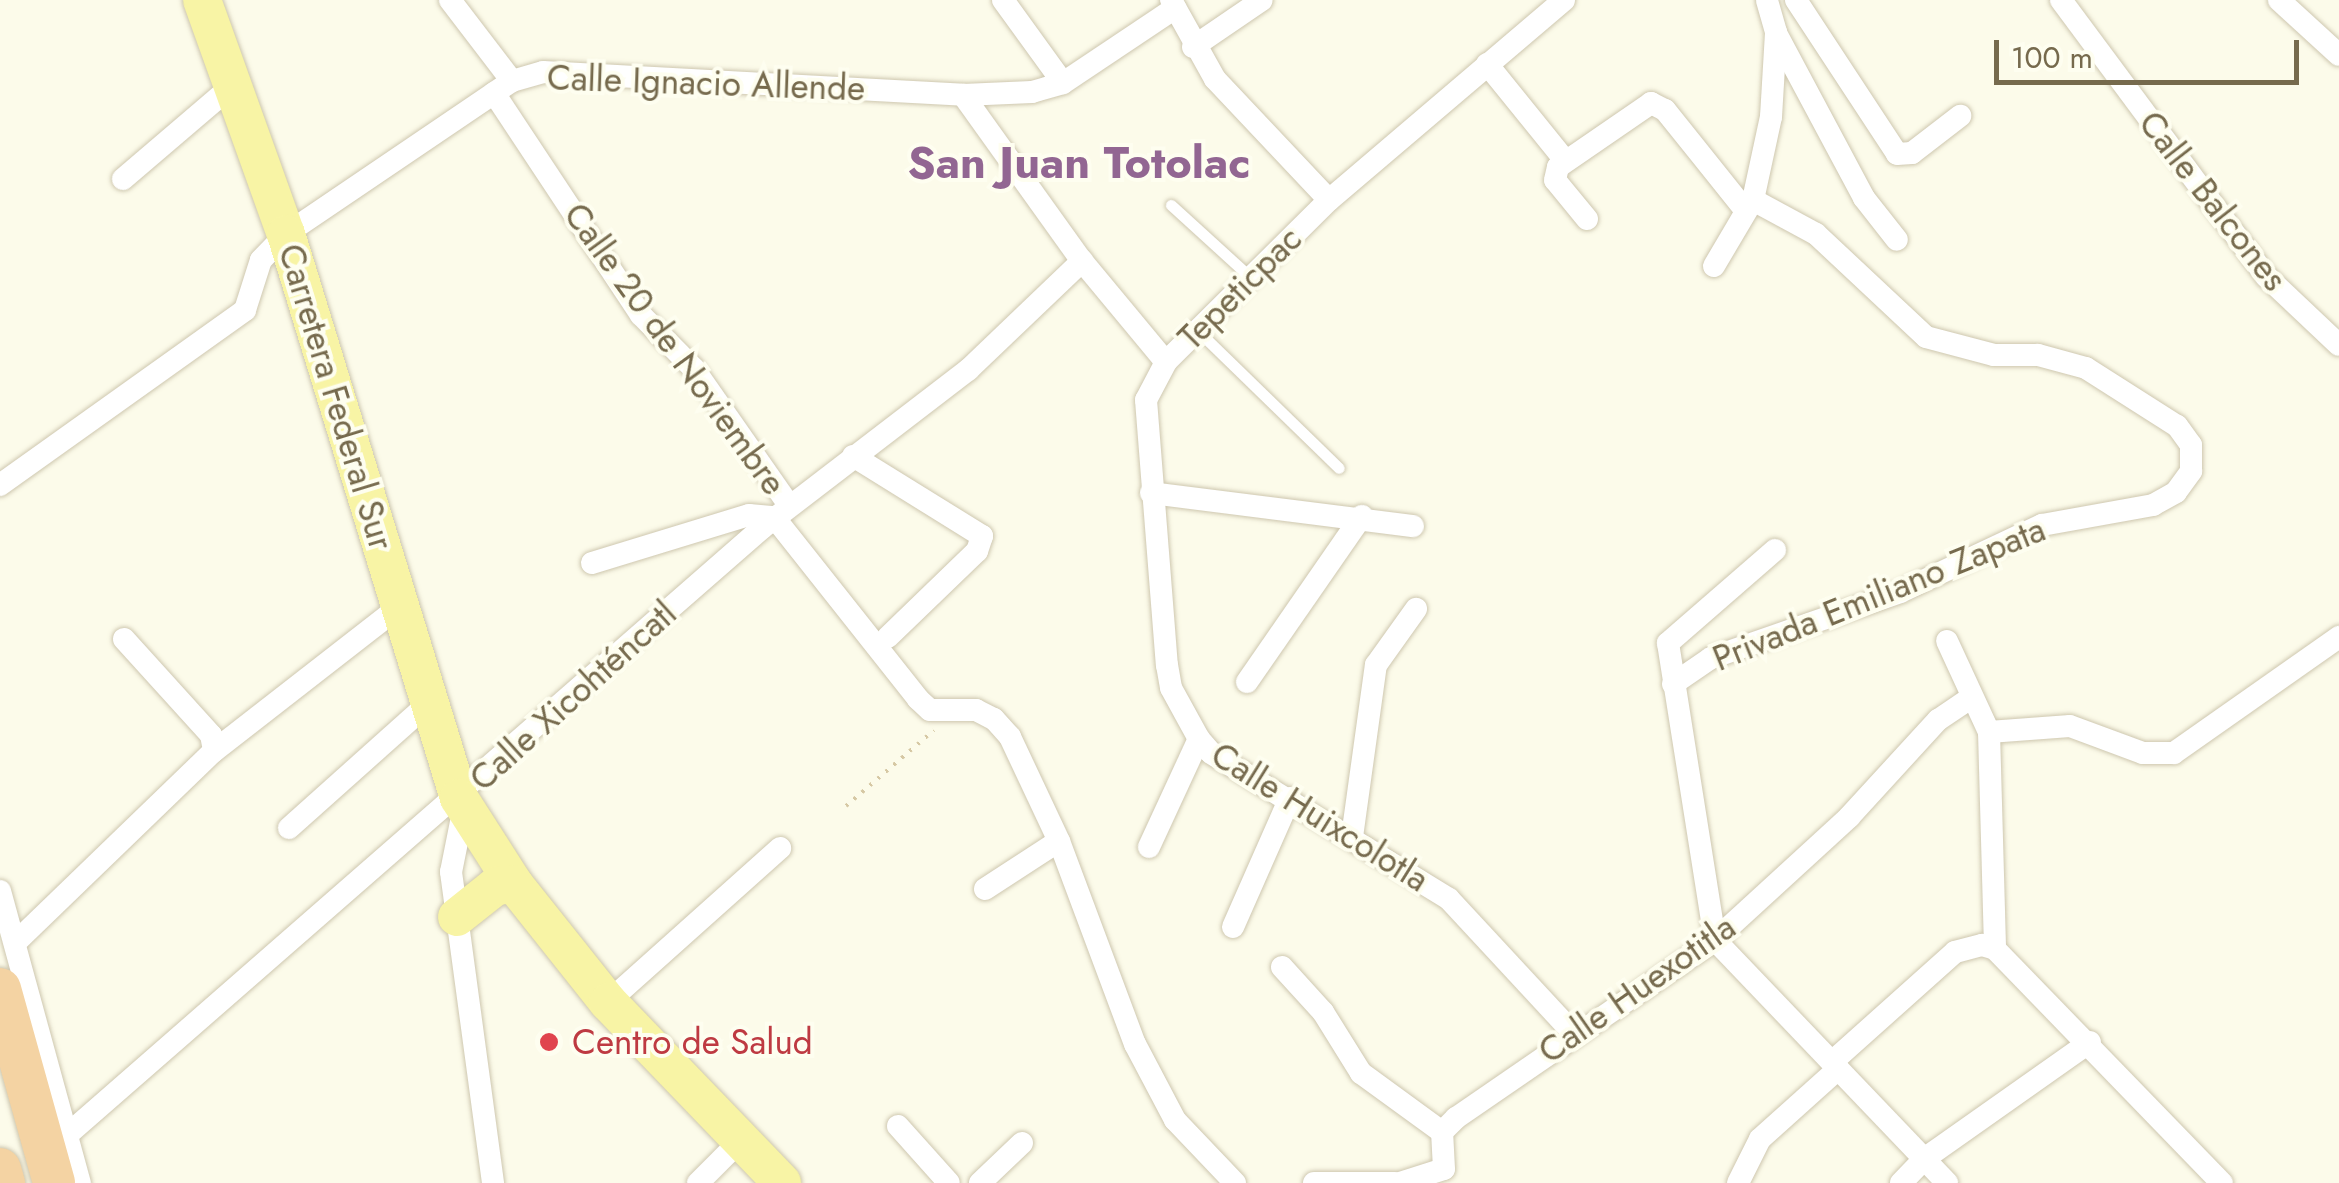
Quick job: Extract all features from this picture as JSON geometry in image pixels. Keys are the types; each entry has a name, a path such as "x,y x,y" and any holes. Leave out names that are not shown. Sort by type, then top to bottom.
{"highway":[{"path":"0,989 54,1183"},
{"path":"0,1169 4,1183"}],"main road":[{"name":"Carretera Federal Sur","path":"202,0 286,234 461,802 514,884 608,1002 782,1183"},
{"path":"457,917 496,886 514,884"}],"street":[{"name":"Calle 20 de Noviembre","path":"450,0 640,314 694,368 782,511 918,700 941,712"},
{"path":"1002,0 1063,83 1173,4 1214,78 1330,200"},
{"path":"1194,47 1262,0"},
{"name":"Tepeticpac","path":"1160,370 1196,328 1330,200 1564,0"},
{"path":"1767,0 1776,32 1864,198 1897,240"},
{"name":"Calle Balcones","path":"2061,0 2266,276 2339,346"},
{"path":"2279,0 2339,55"},
{"path":"1810,4 1897,154 1912,152 1960,116"},
{"path":"1714,266 1749,205 1771,117 1776,32"},
{"path":"1487,64 1564,159"},
{"name":"Calle Ignacio Allende","path":"0,485 245,310 262,260 286,234 503,87 543,72 963,94 1032,92 1063,83"},
{"path":"123,179 233,85"},
{"path":"963,94 1160,370"},
{"path":"1587,219 1555,180 1564,159 1656,103 1749,205"},
{"name":"Privada Emiliano Zapata","path":"1673,684 1711,658 1900,592 2042,525 2152,505 2176,492 2191,471 2191,445 2178,426 2086,368 2038,355 1994,355 1926,336 1816,234 1749,205"},
{"name":"Calle Xicohténcatl","path":"67,1135 461,802 782,511 968,370 1082,262"},
{"name":"Calle Huixcolotla","path":"1160,370 1146,400 1150,493 1171,688 1199,738 1212,753 1448,899 1573,1034"},
{"path":"853,456 982,536 978,551 888,636"},
{"path":"1150,493 1362,516 1413,526"},
{"path":"592,563 749,515 782,511"},
{"path":"1247,682 1362,516"},
{"path":"1775,550 1668,643 1715,940 1947,1183"},
{"path":"15,943 214,751 400,606"},
{"path":"1352,838 1376,665 1416,609"},
{"path":"1989,732 2070,726 2143,753 2174,753 2339,636"},
{"path":"124,639 211,735 214,751"},
{"path":"1947,641 1989,732 1994,949"},
{"name":"Calle Huexotitla","path":"1442,1132 1573,1034 1715,940 1849,818 1938,720 1971,698"},
{"path":"289,828 430,702"},
{"path":"941,712 976,710 994,719 1010,738 1059,841 1135,1044 1175,1120 1235,1183"},
{"path":"1149,847 1199,738"},
{"path":"1233,927 1290,798"},
{"path":"461,802 452,856 457,917 493,1183"},
{"path":"985,889 1059,841"},
{"path":"608,1002 780,848"},
{"path":"0,891 80,1183"},
{"path":"1738,1183 1760,1140 1956,952 1969,946 1994,949 2090,1042 2222,1183"},
{"path":"1282,966 1323,1012 1361,1073 1442,1132 1452,1176 1398,1183 1314,1183"},
{"path":"1901,1183 1924,1160 2090,1042"},
{"path":"898,1126 949,1183"},
{"path":"698,1183 741,1140"},
{"path":"980,1183 1022,1143"}],"lane":[{"path":"1170,204 1250,277"},
{"path":"1196,328 1339,468"}],"path":[{"path":"846,806 933,733 941,712"}],"place":[{"name":"Centro de Salud","path":"549,1042"}],"district":[{"name":"San Juan Totolac","path":"1079,163"}]}
